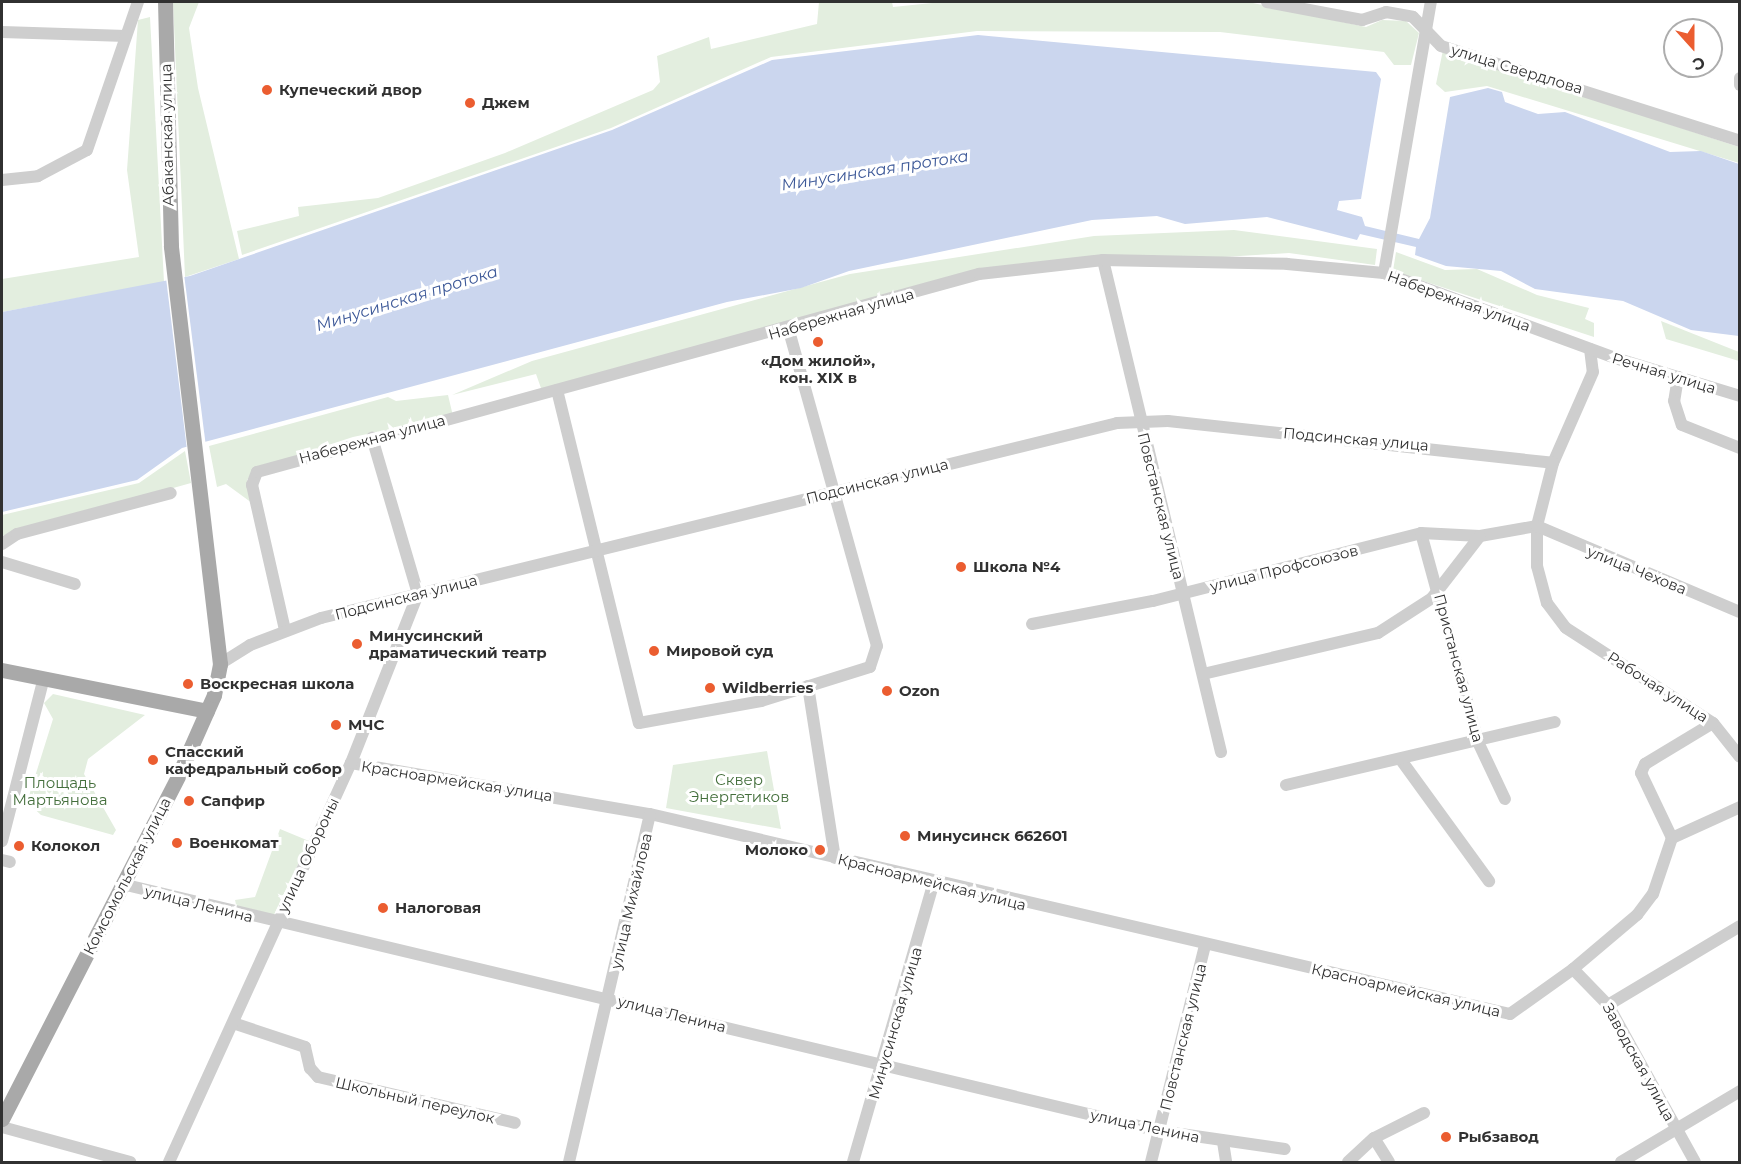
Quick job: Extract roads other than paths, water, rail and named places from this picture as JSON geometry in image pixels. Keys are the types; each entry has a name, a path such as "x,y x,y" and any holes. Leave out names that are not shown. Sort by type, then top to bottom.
{"main road":[{"name":"Абаканская улица","path":"165,2 173,268 200,481"},
{"name":"Комсомольская улица","path":"2,1119 207,711 220,664 200,481"},
{"path":"2,670 207,711"}],"street":[{"path":"2,180 38,176 73,160 93,140 138,2"},
{"name":"улица Свердлова","path":"1267,2 1362,20 1386,12 1404,15 1428,32 1441,46 1740,141"},
{"path":"1384,273 1428,32 1431,2"},
{"path":"2,32 126,36"},
{"path":"1740,78 1740,85"},
{"name":"Набережная улица","path":"285,630 253,478 267,468 372,438 789,330 979,274 1103,260 1287,264 1384,273 1590,349"},
{"name":"Повстанская улица","path":"1103,260 1139,422 1184,594 1221,752"},
{"path":"557,390 600,550 639,723 761,701 870,666 877,646 837,491 789,330"},
{"path":"1537,526 1553,463 1593,372 1590,349"},
{"name":"Речная улица","path":"1590,349 1740,396"},
{"path":"1678,377 1676,415 1682,425 1740,448"},
{"name":"Подсинская улица","path":"220,664 285,630 418,594 1117,423 1139,422 1435,446 1553,463"},
{"path":"372,438 418,594"},
{"path":"2,544 17,534 171,493"},
{"name":"улица Профсоюзов","path":"1032,624 1184,594 1421,533 1480,536 1537,526"},
{"name":"улица Чехова","path":"1537,526 1740,612"},
{"name":"Рабочая улица","path":"1537,526 1542,585 1566,628 1713,723 1740,757"},
{"name":"Пристанская улица","path":"1421,533 1478,742 1505,799"},
{"path":"1203,674 1378,633 1438,590 1453,564 1480,536"},
{"path":"2,562 75,584"},
{"name":"улица Обороны","path":"169,1162 233,1023 275,923 351,763 418,594"},
{"path":"2,841 44,678"},
{"path":"808,686 835,858"},
{"path":"1286,785 1478,742 1555,722"},
{"path":"1573,969 1644,907 1661,877 1672,838 1641,773 1645,764 1713,723"},
{"path":"1401,760 1489,881"},
{"name":"Красноармейская улица","path":"351,763 650,814 933,884 1510,1014 1573,969"},
{"path":"1672,838 1740,807"},
{"name":"улица Михайлова","path":"569,1162 650,814"},
{"name":"улица Ленина","path":"122,884 275,923 609,998 884,1067 1160,1131 1223,1142 1285,1149"},
{"name":"Минусинская улица","path":"853,1162 884,1067 933,884"},
{"path":"1608,1005 1740,926"},
{"name":"Повстанская улица","path":"1151,1162 1205,945"},
{"name":"Заводская улица","path":"1573,969 1608,1005 1695,1162"},
{"name":"Школьный переулок","path":"233,1023 305,1047 310,1068 318,1077 515,1123"},
{"path":"1621,1162 1740,1091"},
{"path":"1348,1162 1374,1138 1424,1113"},
{"path":"2,1127 130,1162"},
{"path":"1374,1138 1389,1162"},
{"path":"1223,1142 1226,1162"}],"water":[{"name":"Минусинская протока","path":"978,35 1376,72 1381,79 1361,199 1339,201 1337,210 1362,217 1365,226 1419,239 1430,218 1450,97 1488,88 1502,92 1505,102 1538,114 1565,112 1670,152 1701,151 1739,164 1739,336 1691,330 1623,301 1535,289 1501,271 1446,266 1415,255 1416,247 1360,234 1357,240 1267,217 1185,224 1157,216 1092,220 849,271 801,288 727,302 182,448 137,480 2,512 2,312 190,276 612,130 772,60"}],"place":[{"name":"Купеческий двор","path":"267,90"},
{"name":"Джем","path":"470,103"},
{"name":"«Дом жилой», кон. ХIХ в","path":"818,342"},
{"name":"Школа №4","path":"961,567"},
{"name":"Минусинский драматический театр","path":"357,644"},
{"name":"Мировой суд","path":"654,651"},
{"name":"Воскресная школа","path":"188,684"},
{"name":"Wildberries","path":"710,688"},
{"name":"Ozon","path":"887,691"},
{"name":"МЧС","path":"336,725"},
{"name":"Спасский кафедральный собор","path":"153,760"},
{"name":"Сапфир","path":"189,801"},
{"name":"Минусинск 662601","path":"905,836"},
{"name":"Военкомат","path":"177,843"},
{"name":"Колокол","path":"19,846"},
{"name":"Молоко","path":"820,850"},
{"name":"Налоговая","path":"383,908"},
{"name":"Рыбзавод","path":"1446,1137"}],"park label":[{"name":"Сквер Энергетиков","path":"739,788"},
{"name":"Площадь Мартьянова","path":"60,790"}]}
